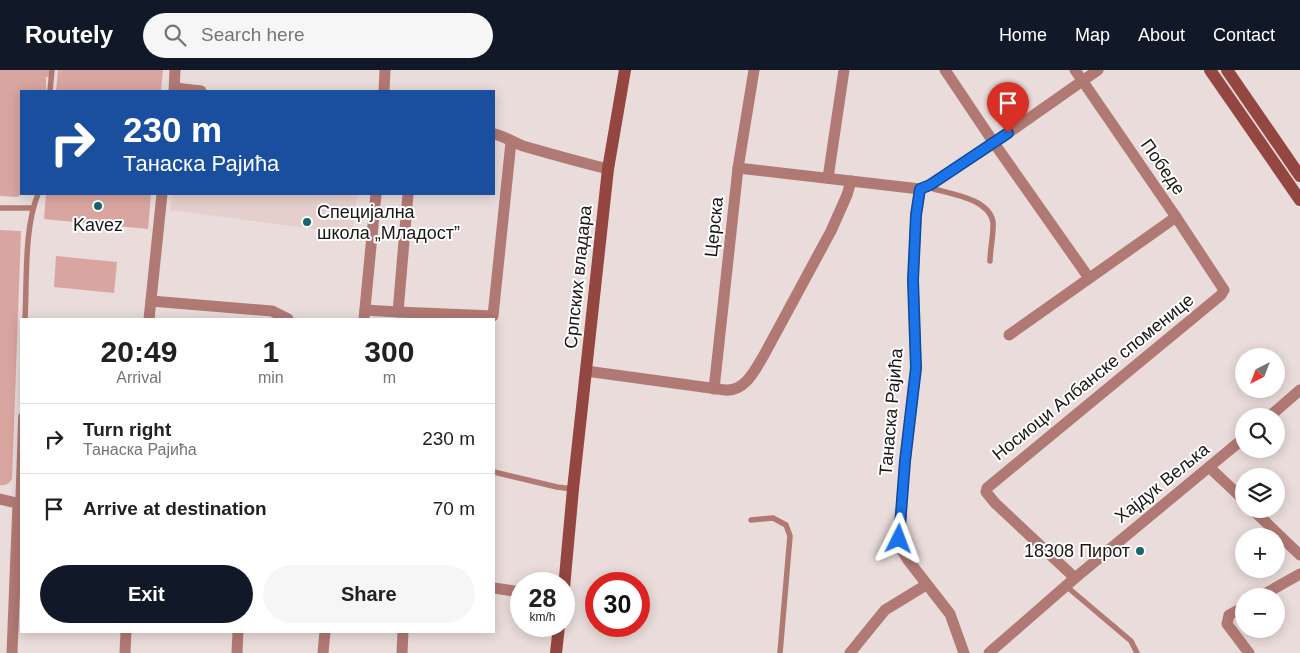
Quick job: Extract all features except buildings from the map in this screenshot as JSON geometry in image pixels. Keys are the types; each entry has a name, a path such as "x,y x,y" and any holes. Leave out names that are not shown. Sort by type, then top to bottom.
{"main road":[{"name":"Српских владара","path":"565,572 608,169 625,70"},
{"path":"1210,70 1300,200"},
{"path":"1227,70 1298,170"},
{"path":"556,653 558,637"}],"street":[{"path":"174,70 174,90"},
{"path":"384,90 385,70"},
{"name":"Церска","path":"714,389 738,168 754,70"},
{"path":"828,178 844,70"},
{"path":"945,70 1089,278"},
{"name":"Победе","path":"1075,70 1222,285"},
{"path":"738,168 851,181 925,187 994,143 1098,70"},
{"path":"495,134 512,142 553,155 608,169"},
{"path":"376,195 365,315 398,312 493,316 512,142"},
{"path":"586,371 714,389 737,390 754,371 831,231 851,181"},
{"name":"Танаска Рајића","path":"925,187 916,215 913,280 916,368 905,461 899,539 903,552 926,585 950,614 964,653"},
{"path":"149,318 162,195"},
{"path":"398,312 408,195"},
{"path":"1008,335 1176,217"},
{"name":"Носиоци Албанске споменице","path":"1075,578 989,496 986,490 988,486 1221,295 1224,290 1222,285"},
{"path":"151,301 272,311 286,318"},
{"path":"1279,408 1300,390"},
{"name":"Хајдук Вељка","path":"989,653 1075,578 1235,446"},
{"path":"1210,468 1235,492"},
{"path":"0,499 19,504 12,653"},
{"path":"1261,518 1300,555"},
{"path":"1275,588 1300,574"},
{"path":"850,653 885,610 926,585"},
{"path":"495,588 510,590"},
{"path":"1235,612 1229,615 1227,624 1235,635"},
{"path":"125,653 126,633"},
{"path":"237,653 238,633"},
{"path":"323,653 325,633"},
{"path":"402,653 403,633"},
{"path":"1238,638 1249,653"}],"lane":[{"path":"50,90 52,70"},
{"path":"925,187 973,199 986,210 993,221 990,261"},
{"path":"25,318 29,231 32,208 38,195"},
{"path":"0,208 32,208"},
{"path":"19,504 20,460"},
{"path":"495,472 573,489"},
{"path":"751,520 773,518 786,525 790,536 780,653"},
{"path":"1066,586 1131,641 1137,653"}],"shaded area":[{"path":"0,70 51,70 51,77 46,77 46,90 20,90 20,195 17,197 0,196"},
{"path":"58,70 163,70 161,90 56,90"},
{"name":"Kavez","path":"46,195 151,195 148,229 44,219"},
{"name":"Специјална школа „Младост”","path":"172,195 357,195 352,234 170,210"},
{"path":"0,230 21,231 12,479 5,485 0,485"},
{"path":"56,256 117,262 114,293 54,287"}],"place":[{"name":"Kavez","path":"98,206"},
{"name":"Специјална школа „Младост”","path":"307,222"},
{"name":"18308 Пирот","path":"1140,551"}],"route":[{"path":"899,539 899,519 916,368 913,280 916,215 920,189 930,185 1008,133"}]}
